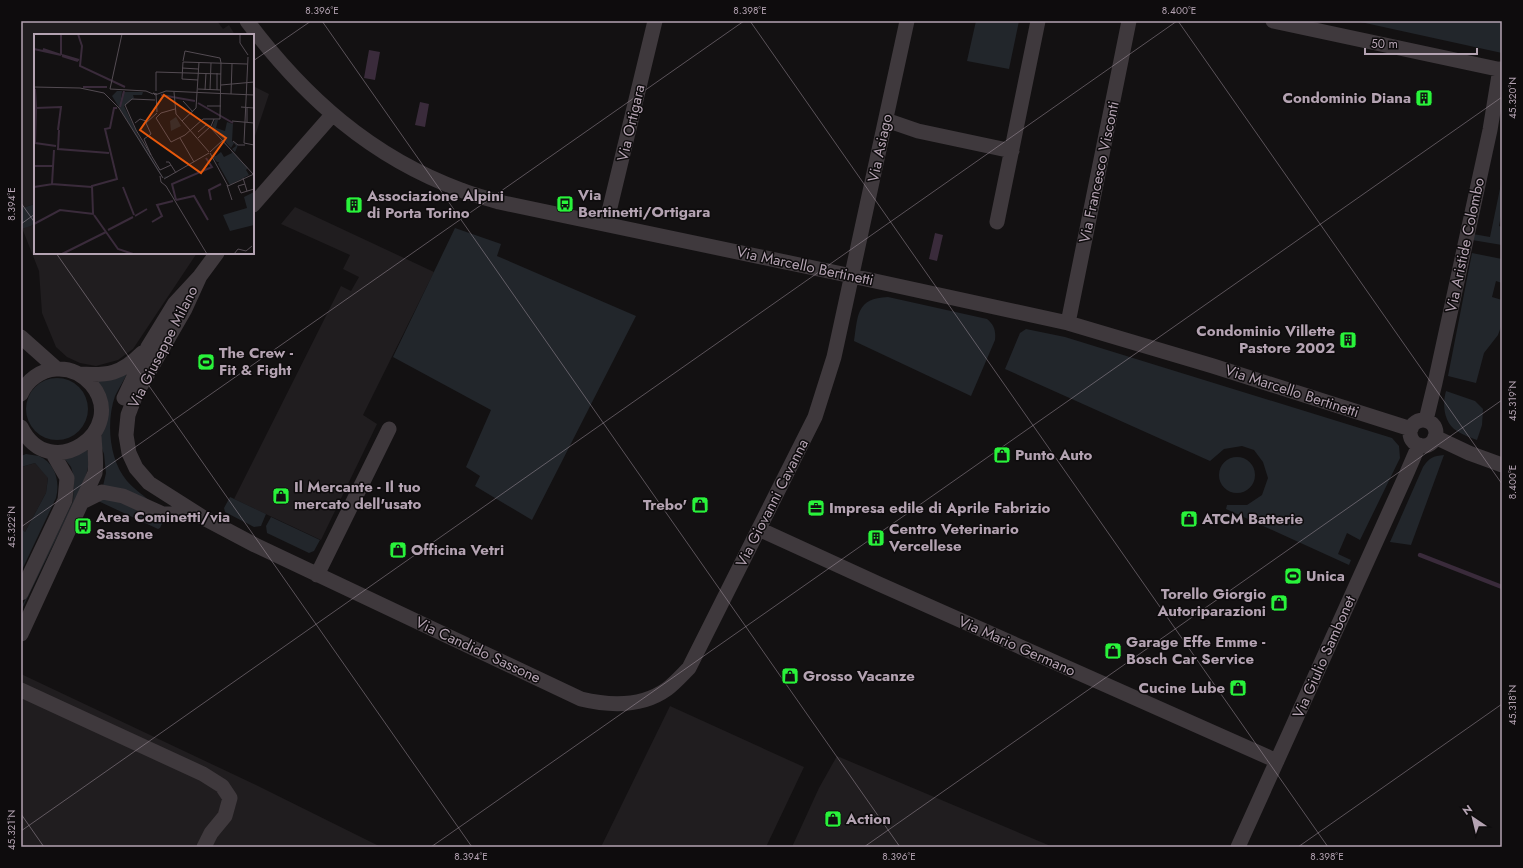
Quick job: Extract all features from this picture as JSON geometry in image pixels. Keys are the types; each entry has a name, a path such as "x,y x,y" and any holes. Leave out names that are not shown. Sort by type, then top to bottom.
{"street":[{"name":"Via Marcello Bertinetti","path":"247,21 289,72 332,115 376,148 418,171 461,190 499,202 1068,323 1213,366 1411,429"},
{"name":"Via Ortigara","path":"606,224 655,21"},
{"name":"Via Asiago","path":"852,276 907,21"},
{"path":"998,222 1038,21"},
{"name":"Via Francesco Visconti","path":"1068,323 1129,21"},
{"path":"1273,21 1501,70"},
{"name":"Via Aristide Colombo","path":"1426,420 1436,383 1490,130 1501,70"},
{"path":"254,204 332,115"},
{"path":"886,120 918,131 1012,151"},
{"name":"Via Giuseppe Milano","path":"146,487 130,475 120,458 116,436 118,414 127,390 148,347 175,303 200,276 216,254"},
{"name":"Via Giuseppe Milano","path":"146,487 129,453 126,435 128,415 136,394 185,309 200,276"},
{"name":"Via Giovanni Cavanna","path":"643,701 666,690 689,668 815,417 834,357 852,276"},
{"path":"21,337 58,369"},
{"path":"79,374 104,375 128,366 148,347"},
{"path":"21,394 34,378 42,373 58,369 73,371 88,380 94,388 100,404 100,420 94,433 83,445 71,451 52,452 38,447 30,441 21,428"},
{"path":"1426,420 1436,431 1435,437 1430,444 1419,445 1412,438 1411,429 1417,422 1426,420"},
{"path":"317,575 389,429"},
{"path":"21,634 84,501 95,473 97,458 94,445 94,433"},
{"path":"1435,437 1469,453 1502,465"},
{"name":"Via Giulio Sambonet","path":"1238,847 1410,468 1419,445"},
{"path":"21,593 65,500 66,478 52,452"},
{"name":"Via Candido Sassone","path":"146,487 164,504 182,513 204,518"},
{"name":"Via Candido Sassone","path":"146,487 255,545 581,700 620,705 643,701"},
{"path":"84,501 102,492 123,496 162,514 182,513"},
{"name":"Via Mario Germano","path":"759,529 1277,761"},
{"path":"21,690 203,774 222,786 230,798 225,816 211,833 204,847"}],"shaded area":[{"path":"22,21 217,21 223,29 229,25 234,34 34,34 34,204 22,208"},
{"path":"976,21 1019,21 1009,69 967,61"},
{"path":"1356,21 1502,21 1502,53"},
{"path":"369,50 380,52 375,80 364,78"},
{"path":"254,86 269,94 254,139"},
{"path":"420,102 429,104 425,127 415,125"},
{"path":"1502,179 1502,211 1499,226 1502,227 1502,245 1472,240 1473,234 1490,237"},
{"path":"34,204 34,224 21,229 21,206 22,208"},
{"path":"295,207 434,272 363,415 377,424 321,540 234,499 341,286 351,291 359,277 343,269 350,255 281,224"},
{"path":"34,224 34,254 196,254 133,349 118,360 96,366 80,363 67,357 56,347 42,313 39,271 22,228"},
{"path":"455,228 501,244 497,256 636,316 532,520 475,486 480,476 466,467 491,410 393,357"},
{"path":"935,233 943,235 937,261 929,259"},
{"path":"1472,253 1502,259 1502,283 1496,281 1492,297 1502,300 1502,324 1498,335 1484,353 1476,383 1448,376"},
{"path":"888,297 987,319 991,323 995,331 995,340 971,396 854,341 856,324 860,310 870,301"},
{"path":"1026,329 1065,337 1392,438 1399,446 1400,458 1360,540 1347,533 1338,554 1351,560 1349,565 1226,509 1227,505 1247,505 1262,495 1268,478 1263,462 1254,450 1242,446 1224,449 1210,461 1005,369 1020,333"},
{"path":"128,372 115,396 112,406 110,429 113,452 116,463 127,481 153,503 103,486 106,473 104,454 100,443 107,407 102,388 97,380"},
{"path":"57,378 69,381 79,387 85,397 88,409 85,421 79,431 69,437 57,440 45,437 35,431 29,421 26,409 29,397 35,387 45,381"},
{"path":"1446,391 1475,401 1483,409 1482,425 1477,440 1459,432 1449,423 1444,408"},
{"path":"87,449 87,473 82,486 21,611 21,608 73,501 74,477 71,467 64,458"},
{"path":"26,454 39,456 45,459 55,474 57,480 57,492 56,498 21,572 21,528 25,532 46,493 48,478 35,463 21,467 21,456"},
{"path":"1444,455 1411,545 1390,542 1423,467 1427,461 1432,458"},
{"path":"1241,457 1250,462 1254,468 1254,482 1250,488 1241,493 1233,493 1224,488 1220,482 1219,471 1224,462 1230,458"},
{"path":"35,463 48,477 46,493 25,532 21,528 21,467"},
{"path":"104,496 164,519 160,528 158,529 96,500"},
{"path":"230,497 266,514 261,526 254,527 225,512 224,508"},
{"path":"271,517 320,540 314,551 309,553 267,533 266,526"},
{"path":"21,674 256,785 381,847 21,847"},
{"path":"670,706 804,767 766,847 601,847"},
{"path":"837,756 1053,847 792,847 819,788"}],"waterway":[{"path":"1420,555 1502,587"}],"place":[{"name":"Condominio Diana","path":"1424,98"},
{"name":"Via Bertinetti/Ortigara","path":"565,204"},
{"name":"Associazione Alpini di Porta Torino","path":"354,205"},
{"name":"Condominio Villette Pastore 2002","path":"1348,340"},
{"name":"The Crew - Fit & Fight","path":"206,362"},
{"name":"Punto Auto","path":"1002,455"},
{"name":"Il Mercante - Il tuo mercato dell'usato","path":"281,496"},
{"name":"Trebo'","path":"700,505"},
{"name":"Impresa edile di Aprile Fabrizio","path":"816,508"},
{"name":"ATCM Batterie","path":"1189,519"},
{"name":"Area Cominetti/via Sassone","path":"83,526"},
{"name":"Centro Veterinario Vercellese","path":"876,538"},
{"name":"Officina Vetri","path":"398,550"},
{"name":"Unica","path":"1293,576"},
{"name":"Torello Giorgio Autoriparazioni","path":"1279,603"},
{"name":"Garage Effe Emme - Bosch Car Service","path":"1113,651"},
{"name":"Grosso Vacanze","path":"790,676"},
{"name":"Cucine Lube","path":"1238,688"},
{"name":"Action","path":"833,819"}]}
